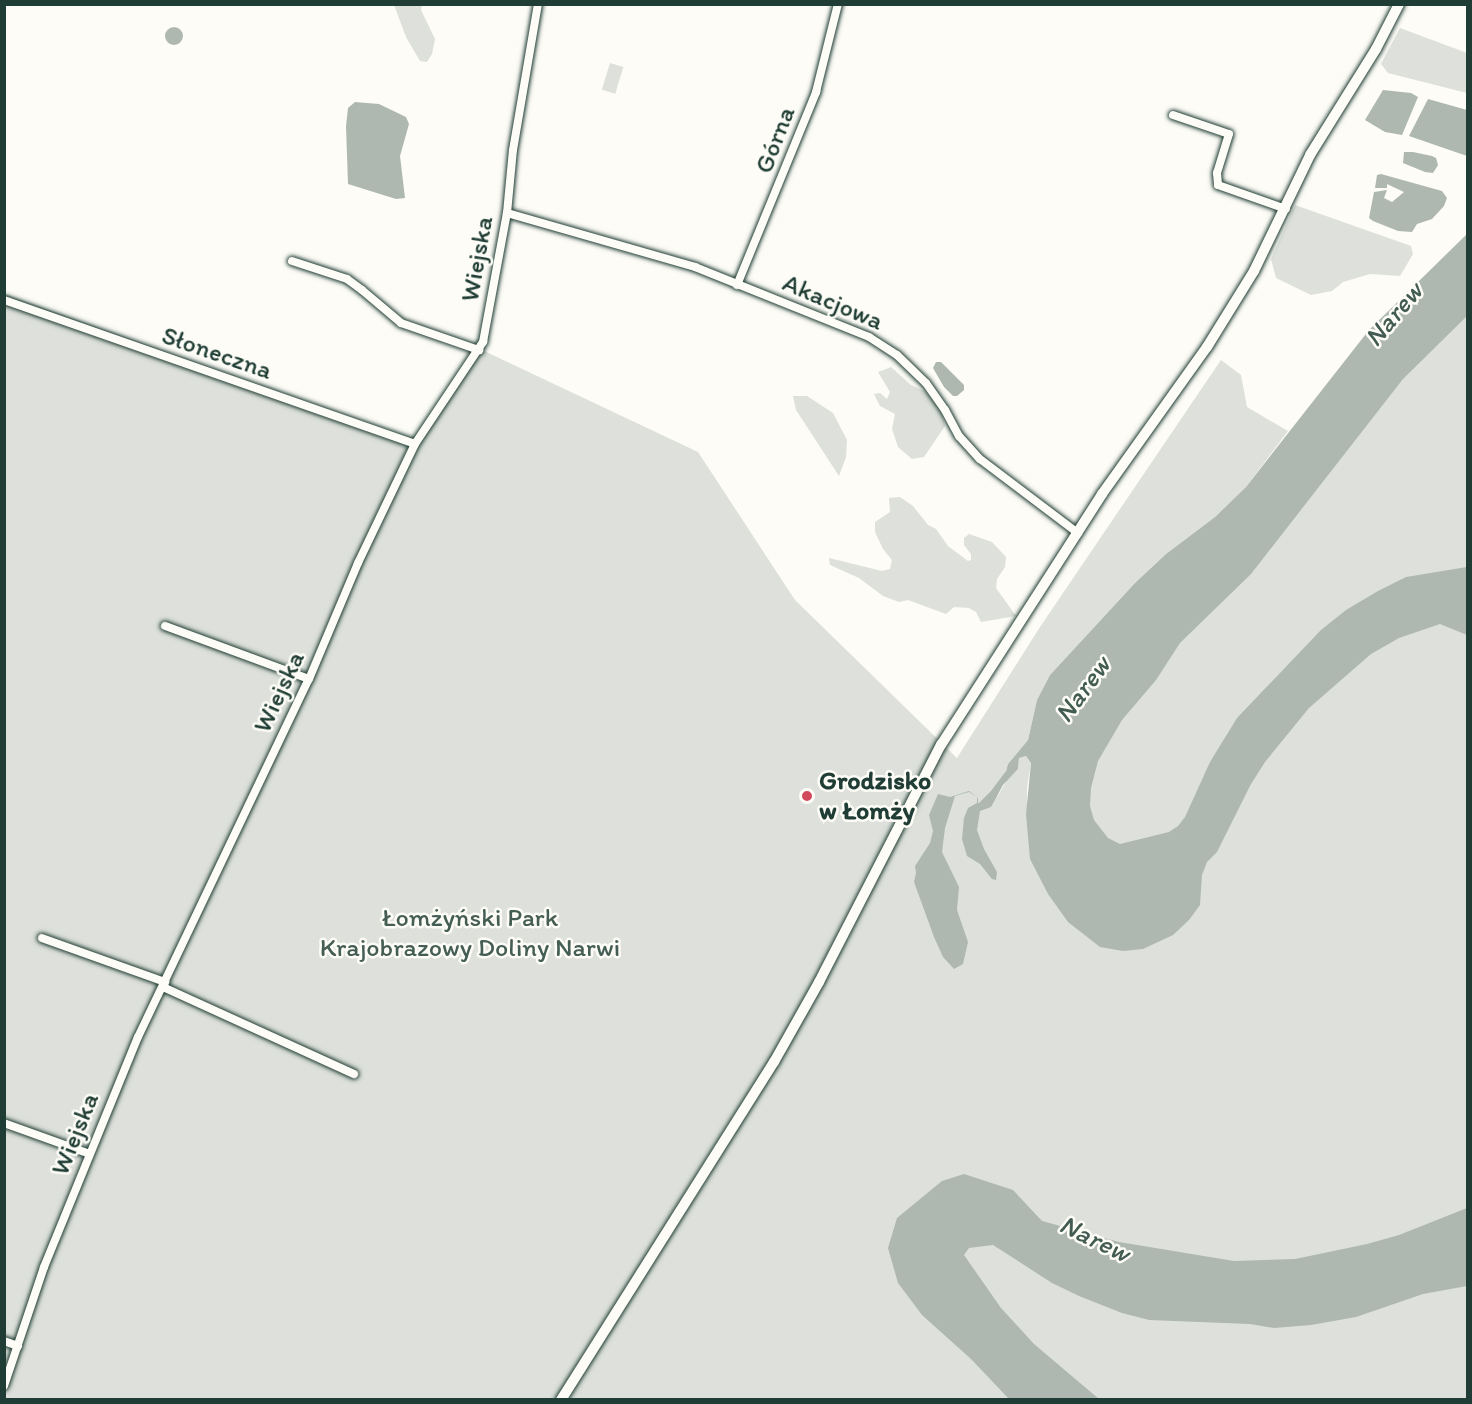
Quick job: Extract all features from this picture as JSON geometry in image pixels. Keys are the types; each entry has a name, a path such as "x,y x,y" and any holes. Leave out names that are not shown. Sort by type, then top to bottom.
{"street":[{"name":"Wiejska","path":"4,1386 44,1267 124,1070 309,679 358,563 415,444 479,350 487,326 507,213 513,150 538,4"},
{"name":"Górna","path":"737,285 816,92 838,4"},
{"path":"561,1400 774,1062 819,982 940,745 1078,533 1206,347 1254,271 1286,209 1310,155 1376,49 1399,4"},
{"path":"1173,115 1229,134 1216,173 1218,185 1286,209"},
{"name":"Akacjowa","path":"507,213 696,267 869,337 897,354 936,396 967,447 1078,533"},
{"path":"292,261 356,285 401,323 479,350"},
{"name":"Słoneczna","path":"4,300 415,444"},
{"path":"165,626 309,679"},
{"path":"42,938 164,984 354,1074"},
{"path":"4,1123 90,1154"},
{"path":"4,1341 18,1346"}],"green space":[{"path":"394,5 422,5 421,10 435,39 432,54 427,62 420,61 406,37"},
{"path":"1400,28 1467,53 1467,93 1388,73 1381,64"},
{"path":"610,63 623,67 615,94 602,90"},
{"path":"1295,205 1411,246 1413,254 1400,276 1370,274 1343,282 1332,291 1311,295 1276,278 1271,259"},
{"name":"Łomżyński Park Krajobrazowy Doliny Narwi","path":"5,294 420,443 480,349 698,452 795,600 957,758 1040,627 1221,360 1241,375 1247,407 1288,431 1246,487 1215,517 1166,554 1135,583 1050,675 1037,700 1028,740 1008,764 997,797 1007,780 1018,769 1019,758 1026,756 1031,763 1027,788 1027,825 1054,706 1467,294 1467,1399 5,1399"},
{"path":"891,367 911,385 926,392 941,410 945,426 924,457 912,459 898,447 892,429 895,414 880,406 874,394 880,393 887,399 890,392 878,372"},
{"path":"793,396 807,396 833,413 847,440 846,457 839,476 796,410"},
{"path":"900,497 913,506 928,525 936,529 948,546 968,561 971,560 971,554 964,545 964,538 969,534 992,542 1006,557 1005,567 997,579 996,588 1016,616 981,622 976,612 969,608 954,607 946,614 908,600 899,602 883,596 859,578 830,565 829,558 882,571 890,569 892,560 883,549 875,532 875,522 890,512 889,498"}],"water":[{"path":"174,27 180,30 183,36 180,42 174,45 168,42 165,36 168,30"},
{"path":"1383,90 1411,93 1418,97 1402,135 1385,132 1365,120"},
{"path":"1428,99 1467,110 1467,156 1409,136"},
{"path":"355,102 379,104 406,117 409,124 400,156 405,198 396,199 348,184 346,126 348,108"},
{"path":"1404,152 1432,156 1436,158 1438,165 1433,173 1425,172 1403,163"},
{"path":"1381,174 1442,191 1447,198 1444,206 1432,219 1417,224 1412,232 1398,231 1373,221 1369,218 1374,192 1387,190 1384,198 1392,202 1404,192 1387,184 1387,188 1375,188 1377,175"},
{"name":"Narew","path":"1467,234 1467,316 1403,379 1251,574 1180,643 1156,680 1122,720 1098,761 1091,788 1090,806 1094,820 1108,838 1120,844 1169,832 1178,826 1185,817 1210,762 1237,718 1321,630 1346,610 1406,577 1467,567 1467,635 1440,624 1399,638 1371,654 1309,708 1265,762 1251,784 1217,852 1207,862 1202,875 1200,905 1189,920 1173,935 1143,949 1123,951 1100,947 1068,922 1048,894 1030,859 1026,814 1031,763 1026,756 1019,758 1018,769 1003,785 991,807 980,811 977,830 984,849 997,872 996,880 992,879 980,864 967,856 962,839 964,818 968,808 977,803 977,797 979,803 991,791 1006,771 1008,764 1028,740 1037,700 1050,675 1135,583 1166,554 1215,517 1246,487 1369,330"},
{"path":"936,362 941,362 964,385 964,390 957,396 953,396 944,387 933,368"},
{"path":"969,791 977,797 969,792 955,796 945,828 942,852 959,887 957,910 968,942 963,964 954,969 943,957 934,937 914,882 915,866 930,843 933,831 929,815 938,794 950,797"},
{"name":"Narew","path":"964,1174 1013,1190 1042,1221 1119,1242 1234,1261 1295,1259 1367,1244 1399,1235 1467,1208 1467,1286 1423,1294 1356,1317 1311,1325 1274,1328 1250,1324 1149,1320 1122,1313 1079,1296 1052,1283 993,1245 969,1248 964,1255 1001,1308 1034,1344 1099,1399 1009,1399 971,1359 922,1315 898,1283 888,1248 897,1218 942,1181"}],"place":[{"name":"Grodzisko w Łomży","path":"807,796"}]}
